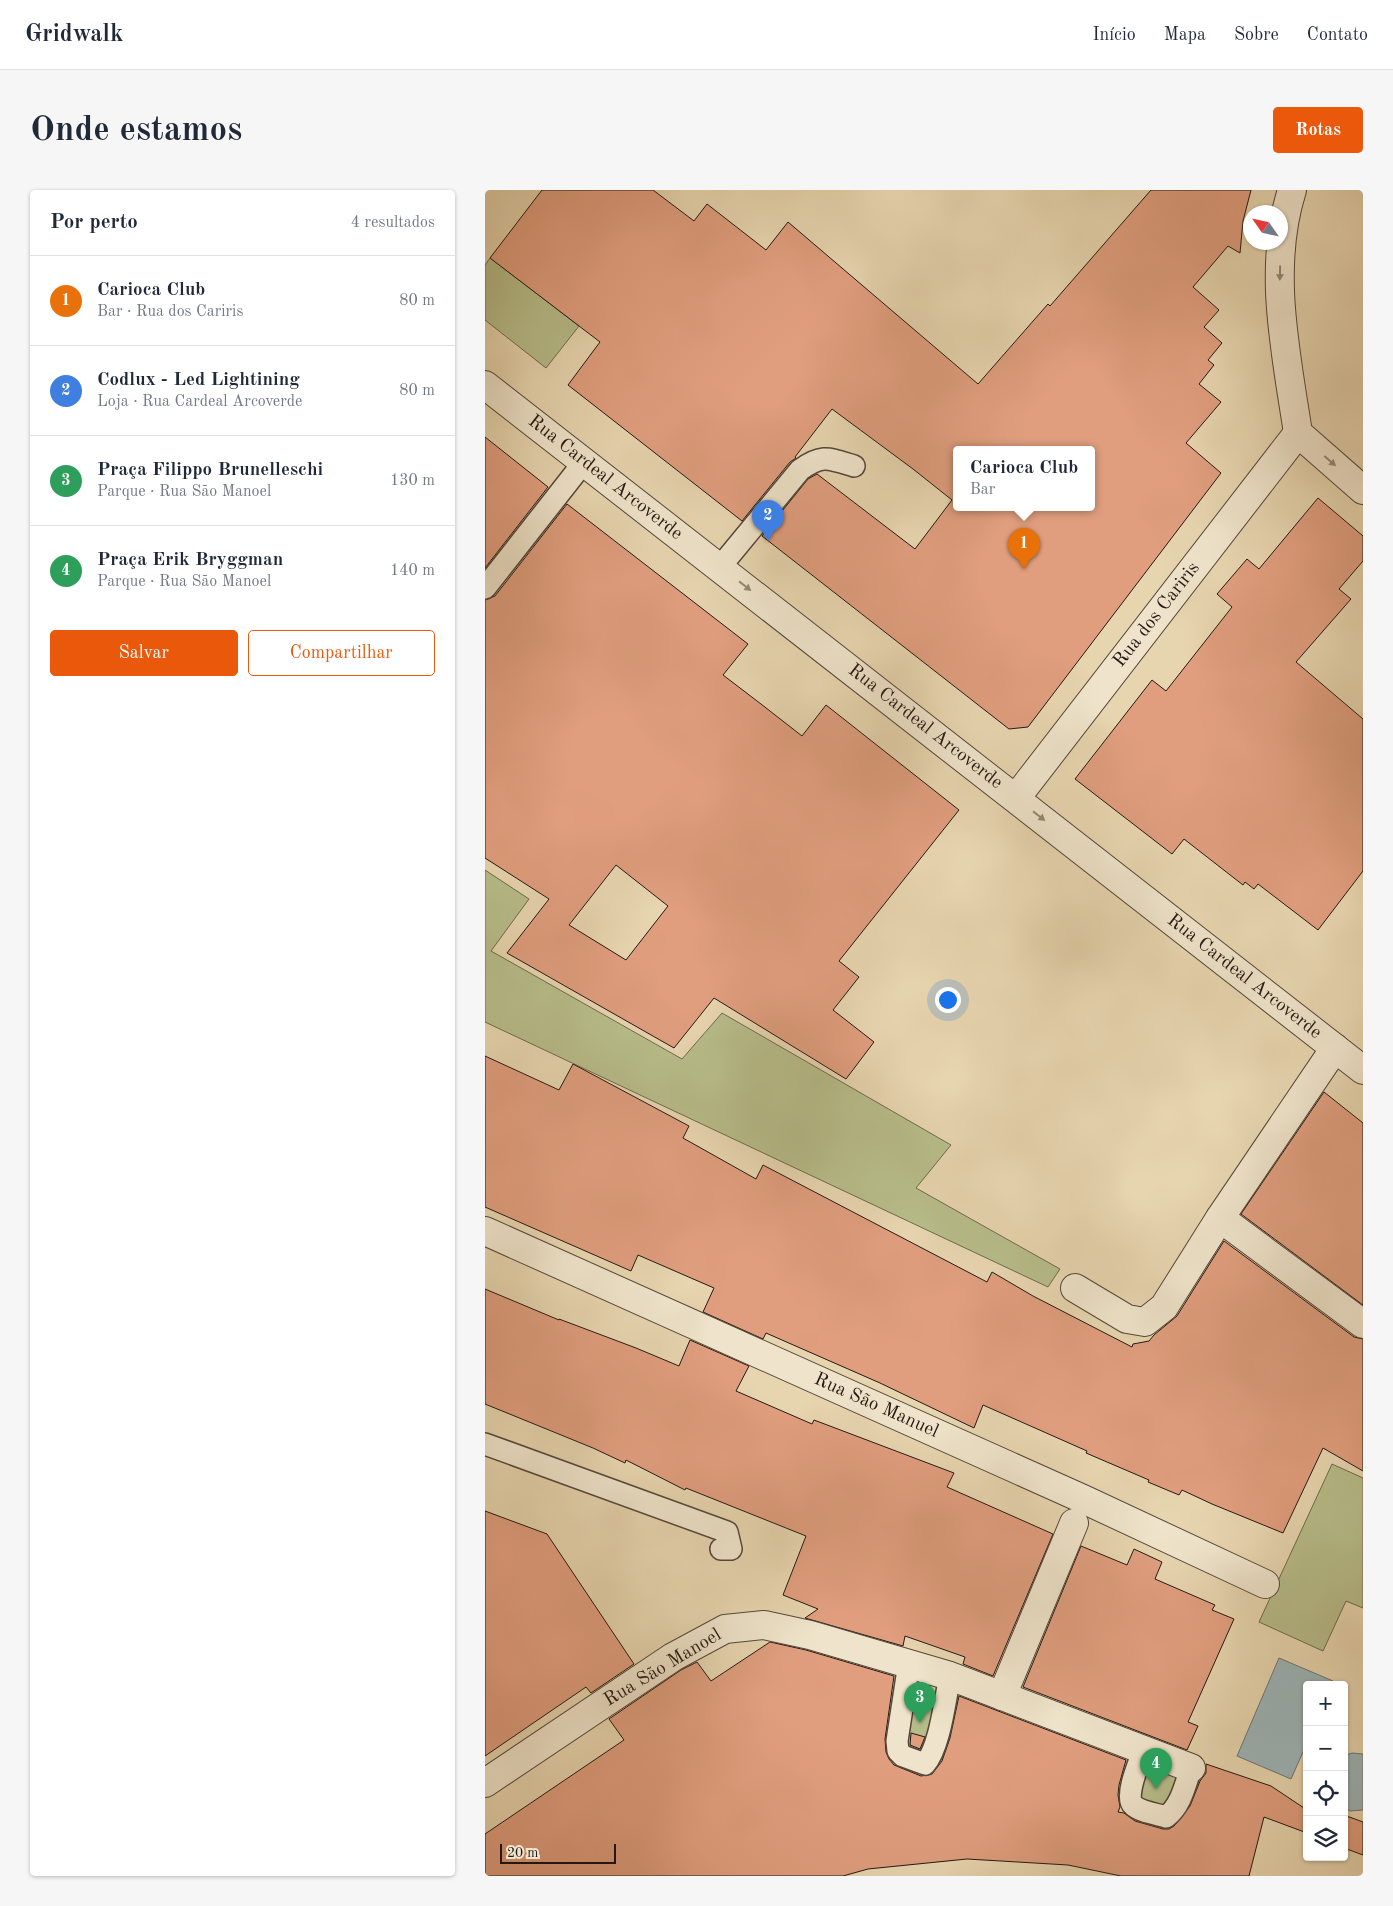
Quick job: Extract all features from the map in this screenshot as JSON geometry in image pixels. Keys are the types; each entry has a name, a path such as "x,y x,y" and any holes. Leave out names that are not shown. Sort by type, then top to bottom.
{"street":[{"path":"1292,190 1286,209 1280,258 1279,308 1298,433 1363,490"},
{"name":"Rua Cardeal Arcoverde","path":"485,385 1363,1070"},
{"name":"Rua dos Cariris","path":"1016,798 1298,433"},
{"path":"1075,1288 1127,1320 1145,1322 1164,1307 1219,1218 1335,1048"},
{"path":"1219,1218 1363,1324"},
{"name":"Rua São Manuel","path":"485,1230 1083,1499 1265,1584"},
{"path":"1002,1696 1074,1523"},
{"name":"Rua São Manoel","path":"485,1783 673,1657 725,1629 764,1625 810,1635 950,1676 1191,1768"}],"lane":[{"path":"720,567 800,470 815,459 833,459 854,466"},
{"path":"485,588 584,462"},
{"path":"485,1444 727,1532 731,1549 721,1549"},
{"path":"909,1663 897,1741 898,1752 903,1756 925,1764 931,1757 935,1746 950,1676"},
{"path":"1144,1749 1130,1799 1133,1805 1143,1810 1166,1817 1172,1812 1179,1800 1191,1768"}],"green space":[{"path":"490,258 579,326 546,368 485,320 485,265"},
{"path":"485,870 529,899 491,951 682,1059 722,1013 951,1145 916,1188 1060,1269 1048,1287 485,1022"},
{"path":"1332,1464 1363,1478 1363,1608 1346,1601 1323,1651 1259,1622"},
{"path":"912,1690 942,1697 928,1756 897,1749"},
{"path":"1144,1764 1180,1775 1168,1813 1132,1802"}],"water":[{"path":"1279,1658 1333,1681 1303,1681 1303,1752 1291,1779 1237,1756"},
{"path":"1348,1754 1363,1754 1363,1810 1348,1810"}],"building":[{"path":"542,190 653,190 694,221 707,204 766,250 788,222 978,384 1048,304 1050,306 1151,190 1251,190 1247,205 1243,205 1240,253 1228,246 1193,287 1219,310 1204,327 1222,343 1208,360 1214,365 1199,384 1221,402 1186,443 1221,473 1028,727 1009,729 762,536 808,479 817,474 915,549 952,500 913,469 832,409 796,458 790,462 742,521 568,385 600,342 490,258"},
{"path":"485,437 548,487 485,568"},
{"path":"1318,498 1363,536 1363,561 1339,589 1351,599 1296,662 1363,719 1363,871 1318,930 1258,884 1254,889 1245,882 1243,885 1184,839 1172,854 1075,779 1152,680 1166,691 1232,607 1217,594 1247,559 1259,569"},
{"path":"567,504 748,644 723,675 802,736 826,705 959,810 839,961 859,977 833,1010 874,1042 846,1079 714,998 674,1048 507,953 549,899 485,858 485,600 495,596","holes":["616,865 668,906 626,960 569,925"]},
{"path":"485,1056 559,1090 573,1064 689,1126 683,1138 756,1179 763,1165 987,1282 992,1272 1033,1296 1132,1347 1133,1344 1149,1341 1177,1316 1224,1241 1354,1337 1363,1339 1363,1471 1323,1448 1283,1533 1182,1490 1179,1495 1148,1482 1149,1480 1086,1453 1087,1451 983,1405 974,1428 880,1383 766,1333 763,1339 703,1312 714,1288 638,1255 631,1271 485,1207"},
{"path":"1324,1092 1363,1123 1363,1305 1241,1214"},
{"path":"485,1289 559,1320 679,1366 690,1340 749,1366 736,1391 812,1424 814,1420 954,1473 947,1487 1053,1534 993,1676 963,1664 965,1657 905,1636 903,1646 805,1618 818,1609 783,1595 806,1536 686,1488 685,1490 626,1460 625,1463 485,1404"},
{"path":"485,1511 547,1534 634,1664 591,1693 586,1687 485,1756"},
{"path":"1081,1546 1127,1565 1134,1549 1162,1562 1155,1579 1215,1605 1212,1610 1234,1619 1188,1722 1198,1726 1187,1750 1023,1687"},
{"path":"770,1642 806,1650 894,1676 885,1739 886,1752 894,1765 921,1776 932,1774 942,1761 950,1738 959,1696 1126,1760 1119,1785 1120,1807 1118,1812 1124,1813 1135,1821 1163,1829 1169,1829 1174,1826 1190,1806 1200,1781 1206,1773 1206,1764 1271,1786 1303,1807 1303,1832 1264,1817 1249,1876 1121,1876 1068,1865 967,1859 868,1869 843,1876 485,1876 485,1834 624,1740 609,1719 681,1670 697,1662 711,1681"},
{"path":"911,1733 925,1737 920,1749 910,1745"},
{"path":"1348,1816 1363,1822 1363,1855 1348,1849"}],"place":[{"name":"Codlux - Led Lightining","path":"768,541"},
{"name":"Carioca Club","path":"1024,569"},
{"name":"Praça Filippo Brunelleschi","path":"920,1723"},
{"name":"Praça Erik Bryggman","path":"1156,1789"}]}
